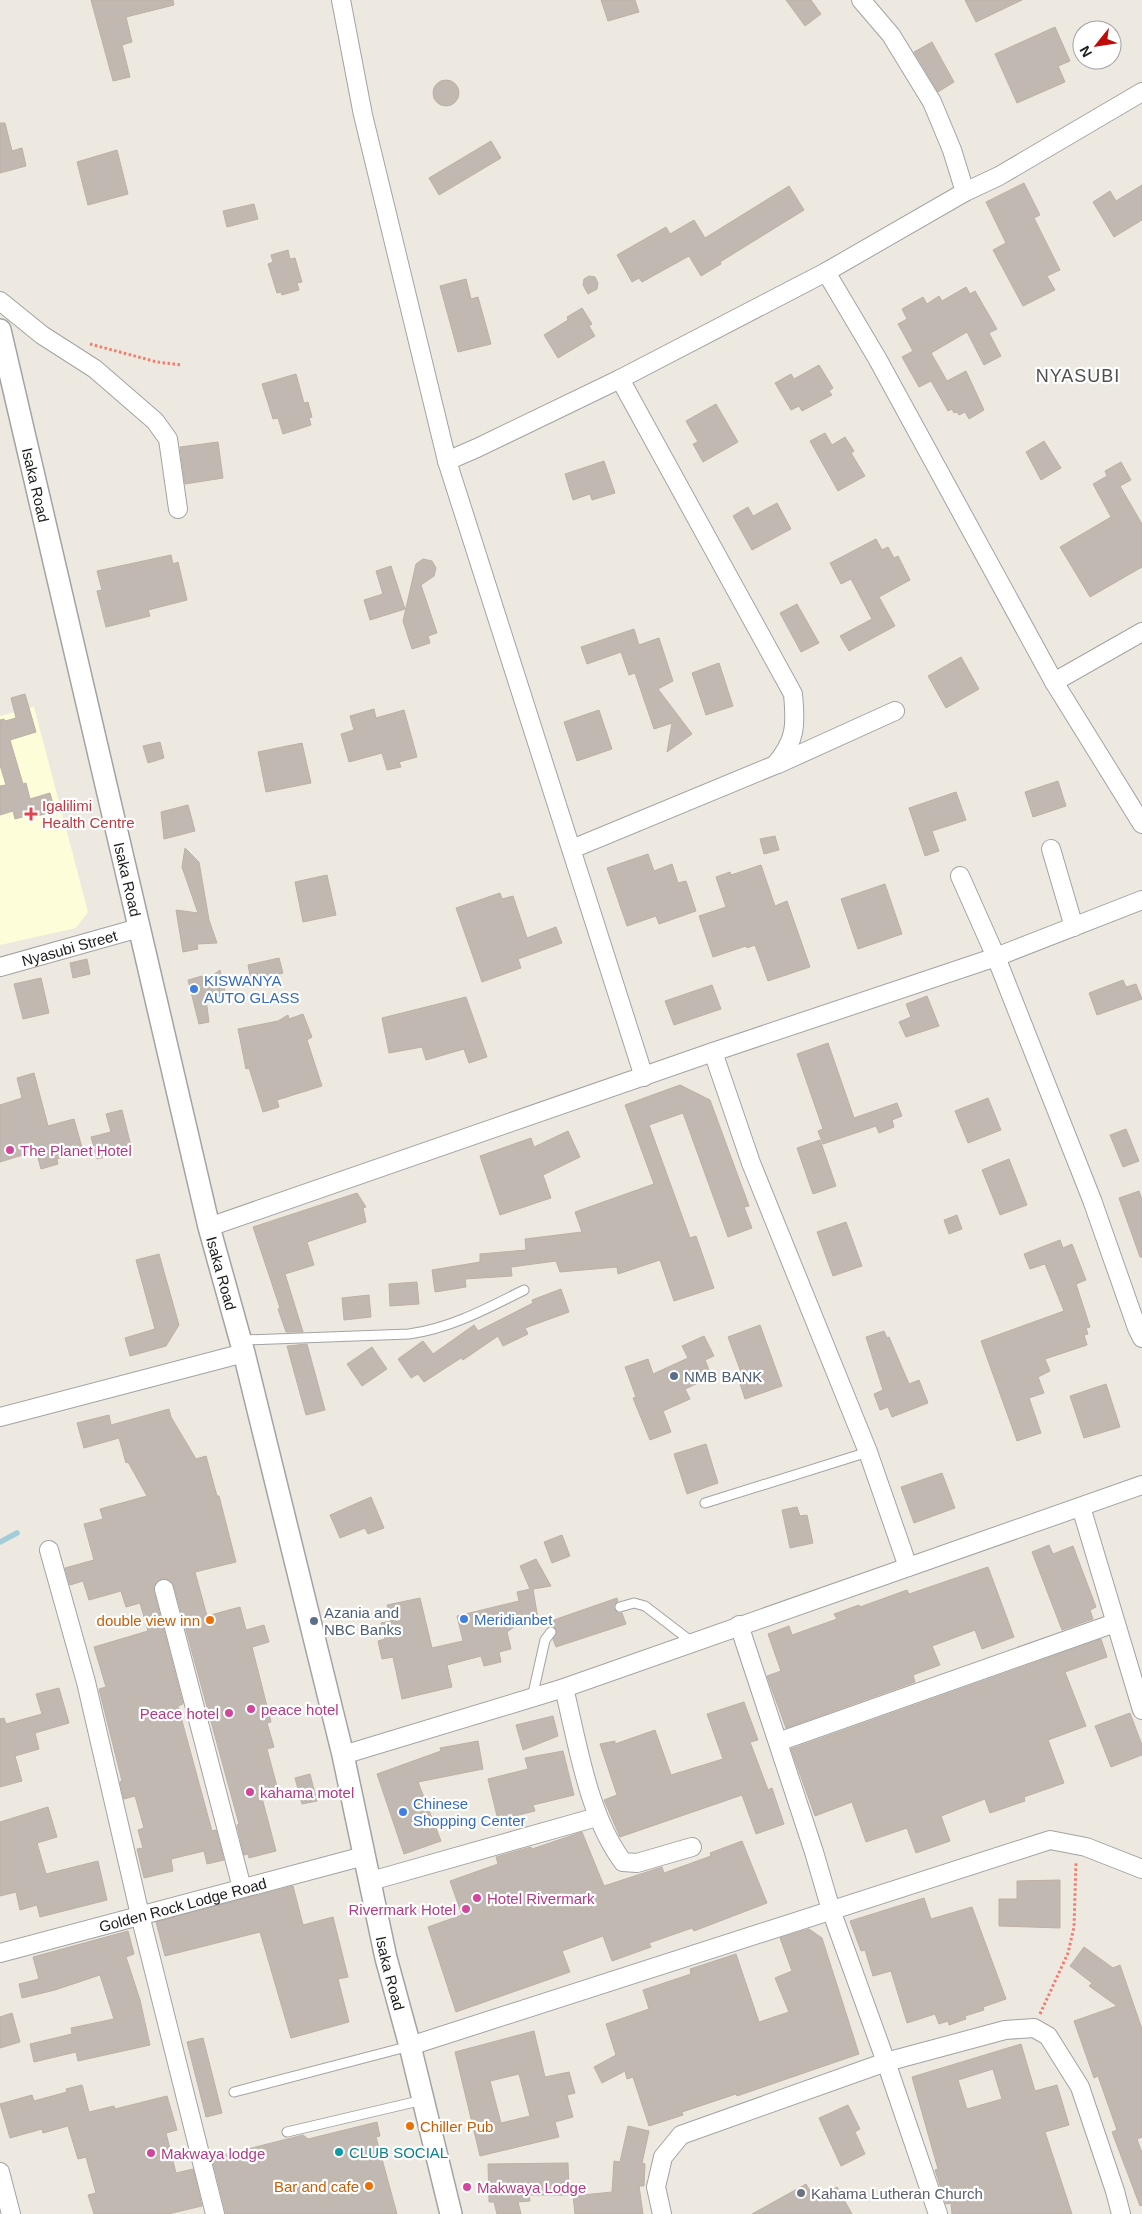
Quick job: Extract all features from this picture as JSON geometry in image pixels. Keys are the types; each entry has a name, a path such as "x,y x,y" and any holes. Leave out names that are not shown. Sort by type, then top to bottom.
{"street":[{"path":"341,0 363,115 447,460 644,1077"},
{"path":"861,0 891,34 932,102 952,150 964,192"},
{"path":"447,460 477,448 620,380 826,272 964,192 999,176 1142,92"},
{"path":"826,272 882,367 1054,682 1142,824"},
{"path":"0,301 42,335 95,370 155,421 168,439 178,509"},
{"name":"Isaka Road","path":"0,330 209,1227 243,1348 344,1755 386,1958 410,2046 451,2214"},
{"path":"620,380 793,694 795,715 793,736 788,751 775,766"},
{"path":"1054,682 1142,632"},
{"path":"572,849 775,766 895,711"},
{"path":"1051,849 1074,927"},
{"path":"960,876 996,957 1092,1200 1136,1328 1142,1338"},
{"path":"209,1227 713,1052 996,957 1142,900"},
{"name":"Nyasubi Street","path":"0,967 139,928"},
{"path":"713,1052 751,1163 868,1452 908,1567"},
{"path":"0,1417 243,1348"},
{"path":"344,1755 532,1699 1142,1485"},
{"path":"1082,1507 1142,1710"},
{"path":"49,1550 86,1682 140,1915 215,2214"},
{"path":"164,1589 242,1888"},
{"path":"778,1742 1115,1623"},
{"path":"739,1625 814,1852 831,1910 938,2214"},
{"path":"564,1688 597,1817 612,1848 623,1862 637,1863 692,1847"},
{"path":"371,1881 597,1817"},
{"path":"410,2046 1050,1840 1086,1847 1142,1869"},
{"name":"Golden Rock Lodge Road","path":"0,1953 364,1856"},
{"path":"662,2214 656,2187 663,2157 681,2135 886,2062 1005,2030 1034,2028 1048,2036 1080,2087 1121,2214"},
{"path":"0,2172 7,2211"}],"lane":[{"path":"243,1348 245,1340 409,1334 432,1330 468,1318 524,1290"},
{"path":"705,1504 868,1452"},
{"path":"620,1607 634,1603 645,1606 692,1642"},
{"path":"532,1699 545,1640 551,1632"},
{"path":"234,2092 410,2046"},
{"path":"287,2132 423,2100"}],"path":[{"path":"62,347 91,344 156,362 182,365"},
{"path":"1034,2028 1068,1953 1074,1927 1076,1846"}],"shaded area":[{"name":"Igalilimi Health Centre","path":"34,707 88,912 76,928 0,945 0,716"}],"building":[{"path":"91,0 173,0 174,5 126,17 132,42 122,45 130,77 113,81"},
{"path":"601,0 635,0 639,12 608,21"},
{"path":"786,0 811,0 821,14 805,26"},
{"path":"965,0 1022,0 976,22"},
{"path":"1055,27 1070,61 1058,66 1065,82 1017,103 995,54"},
{"path":"932,42 954,82 938,92 914,52"},
{"path":"446,80 455,84 459,93 455,102 446,106 437,102 433,93 437,84"},
{"path":"0,123 5,123 12,151 22,148 26,166 0,173"},
{"path":"491,141 501,158 439,195 429,178"},
{"path":"117,150 128,194 88,205 77,162"},
{"path":"1024,183 1040,215 1034,218 1060,270 1047,276 1055,290 1023,306 993,250 1006,243 986,202"},
{"path":"1142,185 1142,220 1114,237 1093,202 1110,191 1116,201"},
{"path":"789,186 804,210 720,262 721,264 701,276 689,256 642,282 639,278 632,282 617,255 666,227 670,234 694,220 705,238"},
{"path":"254,204 258,219 227,227 223,211"},
{"path":"288,250 290,259 295,258 302,282 297,283 299,290 282,295 281,292 277,293 268,264 273,262 271,255"},
{"path":"589,276 595,277 598,283 597,289 588,294 583,285 584,279"},
{"path":"466,279 471,299 478,297 491,344 458,352 440,286"},
{"path":"966,287 970,294 975,291 997,329 989,333 1001,356 984,365 967,332 931,353 947,381 966,371 984,410 969,419 965,412 959,415 957,412 954,413 952,409 948,411 931,381 919,387 902,357 913,351 898,324 907,319 902,309 923,297 927,304 939,296 942,301"},
{"path":"582,308 592,324 589,326 595,336 558,358 544,335 568,320 567,317"},
{"path":"819,365 833,388 829,391 832,395 802,411 799,406 791,410 775,383 791,374 794,379"},
{"path":"296,374 304,403 308,402 312,417 309,418 311,425 283,434 278,418 273,419 262,384"},
{"path":"716,404 738,442 703,462 693,444 698,442 686,421"},
{"path":"825,433 832,445 845,437 854,451 851,453 865,476 838,491 810,441"},
{"path":"1044,441 1061,468 1041,480 1026,452"},
{"path":"218,442 223,478 185,484 180,447"},
{"path":"604,461 615,493 592,500 590,494 573,500 565,474"},
{"path":"1121,462 1131,480 1120,486 1142,524 1142,567 1090,597 1060,547 1111,517 1093,484 1107,476 1105,471"},
{"path":"777,503 791,529 752,550 733,516 748,507 753,516"},
{"path":"876,539 882,550 888,547 894,558 898,556 910,580 879,597 895,626 849,651 840,636 872,619 851,579 841,584 830,563"},
{"path":"171,555 173,564 178,562 187,600 148,610 150,616 106,627 97,591 102,590 97,571"},
{"path":"423,559 432,561 436,568 434,576 421,585 437,633 428,636 430,643 412,649 403,621 416,564"},
{"path":"391,566 405,609 370,620 364,600 383,594 376,571"},
{"path":"797,604 819,643 801,652 780,613"},
{"path":"634,629 639,645 659,638 673,681 658,689 692,734 667,752 672,723 654,729 635,673 629,675 621,652 587,664 581,647"},
{"path":"961,657 979,689 946,708 928,676"},
{"path":"719,663 733,706 706,715 692,673"},
{"path":"25,694 36,732 10,740 23,784 26,783 30,799 50,793 55,811 34,817 33,814 15,819 13,811 0,815 0,786 6,785 0,765 0,720 4,719 5,721 16,718 11,698"},
{"path":"374,709 376,718 404,710 417,757 399,762 401,767 387,770 382,753 349,762 341,734 354,730 350,716"},
{"path":"599,710 612,749 577,761 564,722"},
{"path":"160,742 164,758 148,763 143,746"},
{"path":"302,743 311,783 266,792 258,752"},
{"path":"1058,781 1066,806 1033,817 1025,792"},
{"path":"956,792 966,820 932,831 939,851 925,856 909,808"},
{"path":"188,805 195,831 164,839 161,812"},
{"path":"775,836 779,850 764,854 760,839"},
{"path":"185,848 199,862 209,920 217,943 197,944 198,949 183,952 176,910 198,913 182,867"},
{"path":"648,854 654,871 672,864 678,883 686,881 696,911 659,924 656,916 627,926 607,868"},
{"path":"761,865 775,906 787,901 810,967 768,981 755,945 747,948 746,946 713,957 699,916 726,907 716,877 730,872 731,875"},
{"path":"327,875 336,915 303,922 295,882"},
{"path":"885,884 902,934 858,949 841,899"},
{"path":"500,893 502,899 513,896 527,938 556,927 562,943 518,959 521,968 482,982 456,908"},
{"path":"279,958 283,973 251,981 248,965"},
{"path":"87,959 90,974 73,978 70,963"},
{"path":"220,970 226,995 206,999 209,1022 199,1024 188,980 202,976 203,982"},
{"path":"41,978 49,1013 23,1019 14,984"},
{"path":"1123,980 1126,987 1136,984 1142,999 1097,1015 1089,993"},
{"path":"712,985 721,1009 674,1025 665,1001"},
{"path":"927,996 939,1026 906,1037 899,1022 911,1017 906,1004"},
{"path":"466,997 487,1057 469,1063 464,1049 426,1060 422,1047 389,1053 382,1018"},
{"path":"303,1014 312,1037 307,1040 322,1086 277,1100 279,1107 263,1112 249,1068 246,1069 238,1029 278,1021 288,1015 289,1019"},
{"path":"828,1043 854,1118 897,1103 902,1116 892,1120 894,1127 879,1133 876,1126 823,1144 818,1131 823,1129 797,1054"},
{"path":"34,1073 48,1126 74,1119 83,1151 57,1159 58,1164 41,1169 36,1151 0,1162 0,1105 22,1098 17,1078"},
{"path":"680,1085 710,1100 749,1206 744,1207 752,1228 728,1237 683,1113 649,1125 690,1238 696,1236 714,1288 674,1301 660,1260 618,1274 617,1267 560,1272 556,1261 511,1267 512,1276 465,1279 466,1287 435,1292 432,1270 480,1262 480,1254 526,1250 525,1239 582,1232 575,1212 654,1184 625,1105"},
{"path":"988,1098 1001,1130 968,1143 955,1111"},
{"path":"122,1110 132,1150 97,1159 91,1137 111,1132 106,1114"},
{"path":"1126,1129 1139,1161 1123,1167 1110,1135"},
{"path":"568,1131 580,1157 543,1175 551,1198 500,1215 480,1156 531,1138 534,1147"},
{"path":"820,1140 836,1186 813,1194 797,1148"},
{"path":"1009,1159 1027,1205 1000,1215 982,1170"},
{"path":"1139,1191 1142,1200 1142,1257 1140,1257 1119,1198"},
{"path":"357,1193 366,1207 363,1208 366,1222 307,1242 314,1265 285,1274 303,1332 286,1332 253,1227"},
{"path":"957,1215 962,1229 949,1234 944,1220"},
{"path":"846,1222 862,1266 833,1276 817,1232"},
{"path":"1060,1240 1063,1248 1072,1244 1086,1280 1076,1284 1090,1327 1086,1328 1088,1334 1084,1335 1087,1345 1045,1359 1050,1371 1038,1377 1044,1393 1029,1398 1041,1433 1017,1441 981,1341 1064,1311 1045,1264 1030,1269 1024,1254"},
{"path":"159,1254 179,1325 166,1346 130,1356 125,1338 155,1329 136,1260"},
{"path":"417,1282 419,1304 390,1306 389,1284"},
{"path":"561,1289 569,1312 525,1328 528,1334 503,1346 498,1336 463,1360 461,1358 424,1382 418,1374 411,1378 398,1359 423,1341 433,1354 474,1325 478,1331 533,1303 532,1300"},
{"path":"369,1295 371,1317 344,1320 342,1298"},
{"path":"760,1325 782,1386 745,1399 740,1384 745,1383 728,1337"},
{"path":"884,1331 887,1338 889,1337 909,1384 919,1380 928,1403 892,1417 888,1407 880,1410 874,1394 883,1390 866,1337"},
{"path":"704,1336 714,1356 705,1360 712,1377 685,1389 690,1399 663,1411 671,1432 650,1440 633,1398 636,1397 625,1367 648,1359 653,1374 688,1358 682,1346"},
{"path":"307,1344 325,1410 306,1415 287,1346"},
{"path":"372,1347 387,1369 362,1386 347,1364"},
{"path":"1106,1384 1120,1427 1084,1438 1070,1396"},
{"path":"169,1409 171,1417 196,1459 206,1456 217,1496 219,1496 236,1562 195,1572 207,1616 240,1607 246,1630 264,1625 269,1642 252,1647 271,1722 267,1723 274,1747 267,1749 279,1794 262,1798 276,1851 249,1858 248,1854 244,1855 237,1825 239,1824 174,1586 167,1579 161,1579 154,1586 154,1592 183,1704 178,1706 212,1831 216,1830 224,1860 207,1864 204,1851 171,1859 173,1871 144,1878 137,1849 143,1848 138,1830 144,1828 135,1796 124,1799 120,1782 122,1781 99,1689 106,1687 94,1647 148,1631 140,1603 126,1607 121,1591 89,1600 83,1581 70,1585 65,1568 94,1560 84,1524 103,1519 100,1509 147,1496 128,1462 126,1463 119,1438 84,1448 77,1423 109,1415 111,1425"},
{"path":"706,1444 718,1483 687,1494 674,1454"},
{"path":"942,1473 955,1508 914,1523 901,1487"},
{"path":"371,1497 384,1528 368,1534 365,1528 340,1538 330,1515"},
{"path":"797,1507 800,1516 807,1515 813,1543 790,1548 782,1510"},
{"path":"562,1535 570,1556 552,1563 544,1542"},
{"path":"1049,1545 1053,1554 1073,1546 1096,1607 1090,1610 1093,1619 1062,1630 1032,1552"},
{"path":"536,1559 551,1586 533,1589 538,1619 521,1622 507,1632 511,1649 499,1652 501,1662 484,1666 481,1656 447,1665 452,1687 402,1699 393,1657 382,1659 378,1641 385,1639 381,1623 391,1621 387,1605 420,1598 432,1648 463,1641 457,1616 519,1601 517,1592 530,1589 520,1566"},
{"path":"988,1567 1014,1637 982,1649 975,1630 932,1646 940,1665 913,1675 915,1682 786,1728 767,1676 781,1671 768,1634 789,1626 792,1635 837,1619 834,1614 859,1605 860,1607 907,1590 909,1594"},
{"path":"617,1598 618,1601 614,1605 614,1609 618,1613 622,1613 626,1624 556,1647 553,1639 557,1630 549,1626 548,1622"},
{"path":"1101,1639 1107,1657 1065,1672 1086,1726 1048,1740 1064,1783 1024,1797 1025,1801 990,1813 985,1799 941,1816 950,1841 916,1853 907,1828 866,1842 852,1802 815,1816 791,1749"},
{"path":"59,1688 69,1723 35,1733 39,1749 15,1756 22,1781 0,1787 0,1719 4,1718 6,1724 42,1714 36,1694"},
{"path":"744,1702 758,1740 750,1742 768,1790 772,1788 784,1824 756,1834 742,1795 620,1837 604,1800 617,1795 600,1744 615,1741 615,1744 655,1730 671,1775 723,1759 707,1714"},
{"path":"1130,1713 1142,1745 1142,1755 1111,1767 1095,1726"},
{"path":"553,1716 558,1736 523,1750 516,1725"},
{"name":"Chinese Shopping Center","path":"478,1741 483,1769 418,1782 441,1841 404,1854 377,1774 441,1751 440,1748"},
{"path":"563,1751 574,1795 533,1805 535,1811 498,1820 488,1779 528,1769 525,1758"},
{"path":"310,1774 317,1801 302,1804 295,1778"},
{"path":"48,1807 57,1837 37,1843 46,1874 98,1861 107,1900 40,1917 37,1905 20,1910 16,1892 0,1896 0,1822"},
{"path":"582,1832 604,1886 662,1867 664,1873 711,1856 710,1853 742,1841 767,1903 694,1931 692,1928 649,1943 651,1947 612,1961 603,1936 562,1951 570,1972 456,2012 428,1927 462,1915 450,1881 498,1864 496,1857 531,1847 532,1849"},
{"path":"1060,1880 1060,1928 999,1926 999,1899 1017,1899 1017,1881"},
{"path":"293,1886 303,1925 333,1917 348,1977 338,1979 349,2022 291,2038 260,1932 165,1956 156,1922"},
{"path":"924,1898 931,1919 972,1907 1006,1999 983,2007 984,2010 965,2016 966,2019 949,2025 948,2021 939,2024 935,2014 907,2023 891,1971 873,1976 865,1950 861,1951 850,1921"},
{"path":"809,1929 822,1938 859,2054 737,2096 736,2094 682,2112 683,2115 649,2126 633,2077 627,2079 625,2071 602,2083 594,2067 616,2055 606,2024 649,2009 643,1990 691,1974 690,1969 736,1954 759,2022 789,2012 775,1978 792,1971 780,1938"},
{"path":"128,1931 134,1954 126,1957 140,2000 150,2045 78,2061 76,2052 34,2062 30,2044 72,2034 71,2028 114,2019 100,1975 55,1990 22,1998 19,1984 39,1979 33,1957"},
{"path":"1084,1947 1113,1968 1120,1965 1142,2029 1142,2137 1137,2139 1142,2153 1142,2205 1140,2206 1112,2132 1117,2130 1098,2076 1094,2078 1074,2021 1117,2006 1089,1986 1092,1983 1070,1966"},
{"path":"12,2013 20,2042 0,2048 0,2017"},
{"path":"534,2031 545,2077 569,2072 575,2093 567,2095 573,2117 555,2122 559,2137 480,2156 455,2052","holes":["519,2074 530,2116 501,2123 490,2081"]},
{"path":"203,2038 222,2113 206,2117 187,2042"},
{"path":"1021,2044 1035,2091 1057,2085 1069,2125 1045,2132 1072,2214 952,2214 951,2203 946,2204 935,2170 938,2169 912,2077","holes":["993,2069 1002,2099 967,2109 958,2080"]},
{"path":"82,2085 89,2112 114,2106 115,2109 167,2096 177,2130 166,2133 176,2173 193,2169 202,2206 168,2214 94,2214 88,2195 96,2193 86,2157 78,2159 68,2126 43,2133 42,2129 10,2138 0,2104 32,2095 34,2101 67,2092 66,2089"},
{"path":"848,2105 860,2129 855,2132 865,2154 841,2166 819,2118"},
{"path":"377,2122 380,2136 376,2137 397,2214 226,2214 212,2158 303,2135 308,2139"},
{"path":"628,2126 649,2131 642,2163 645,2164 644,2186 639,2186 643,2214 575,2214 573,2196 612,2192 614,2161 620,2162"},
{"path":"568,2163 569,2195 529,2195 530,2201 518,2202 521,2214 497,2214 494,2202 489,2202 488,2164"},
{"name":"Kahama Lutheran Church","path":"806,2184 815,2199 837,2187 852,2214 752,2214"}],"waterway":[{"path":"0,1542 17,1533"}],"place":[{"name":"Igalilimi Health Centre","path":"31,814"},
{"name":"KISWANYA AUTO GLASS","path":"194,989"},
{"name":"The Planet Hotel","path":"10,1150"},
{"name":"NMB BANK","path":"674,1376"},
{"name":"Meridianbet","path":"464,1619"},
{"name":"double view inn","path":"210,1620"},
{"name":"Azania and NBC Banks","path":"314,1621"},
{"name":"peace hotel","path":"251,1709"},
{"name":"Peace hotel","path":"229,1713"},
{"name":"kahama motel","path":"250,1792"},
{"name":"Chinese Shopping Center","path":"403,1812"},
{"name":"Hotel Rivermark","path":"477,1898"},
{"name":"Rivermark Hotel","path":"466,1909"},
{"name":"Chiller Pub","path":"410,2126"},
{"name":"CLUB SOCIAL","path":"339,2152"},
{"name":"Makwaya lodge","path":"151,2153"},
{"name":"Bar and cafe","path":"369,2186"},
{"name":"Makwaya Lodge","path":"467,2187"},
{"name":"Kahama Lutheran Church","path":"801,2193"}],"district":[{"name":"NYASUBI","path":"1078,376"}]}
